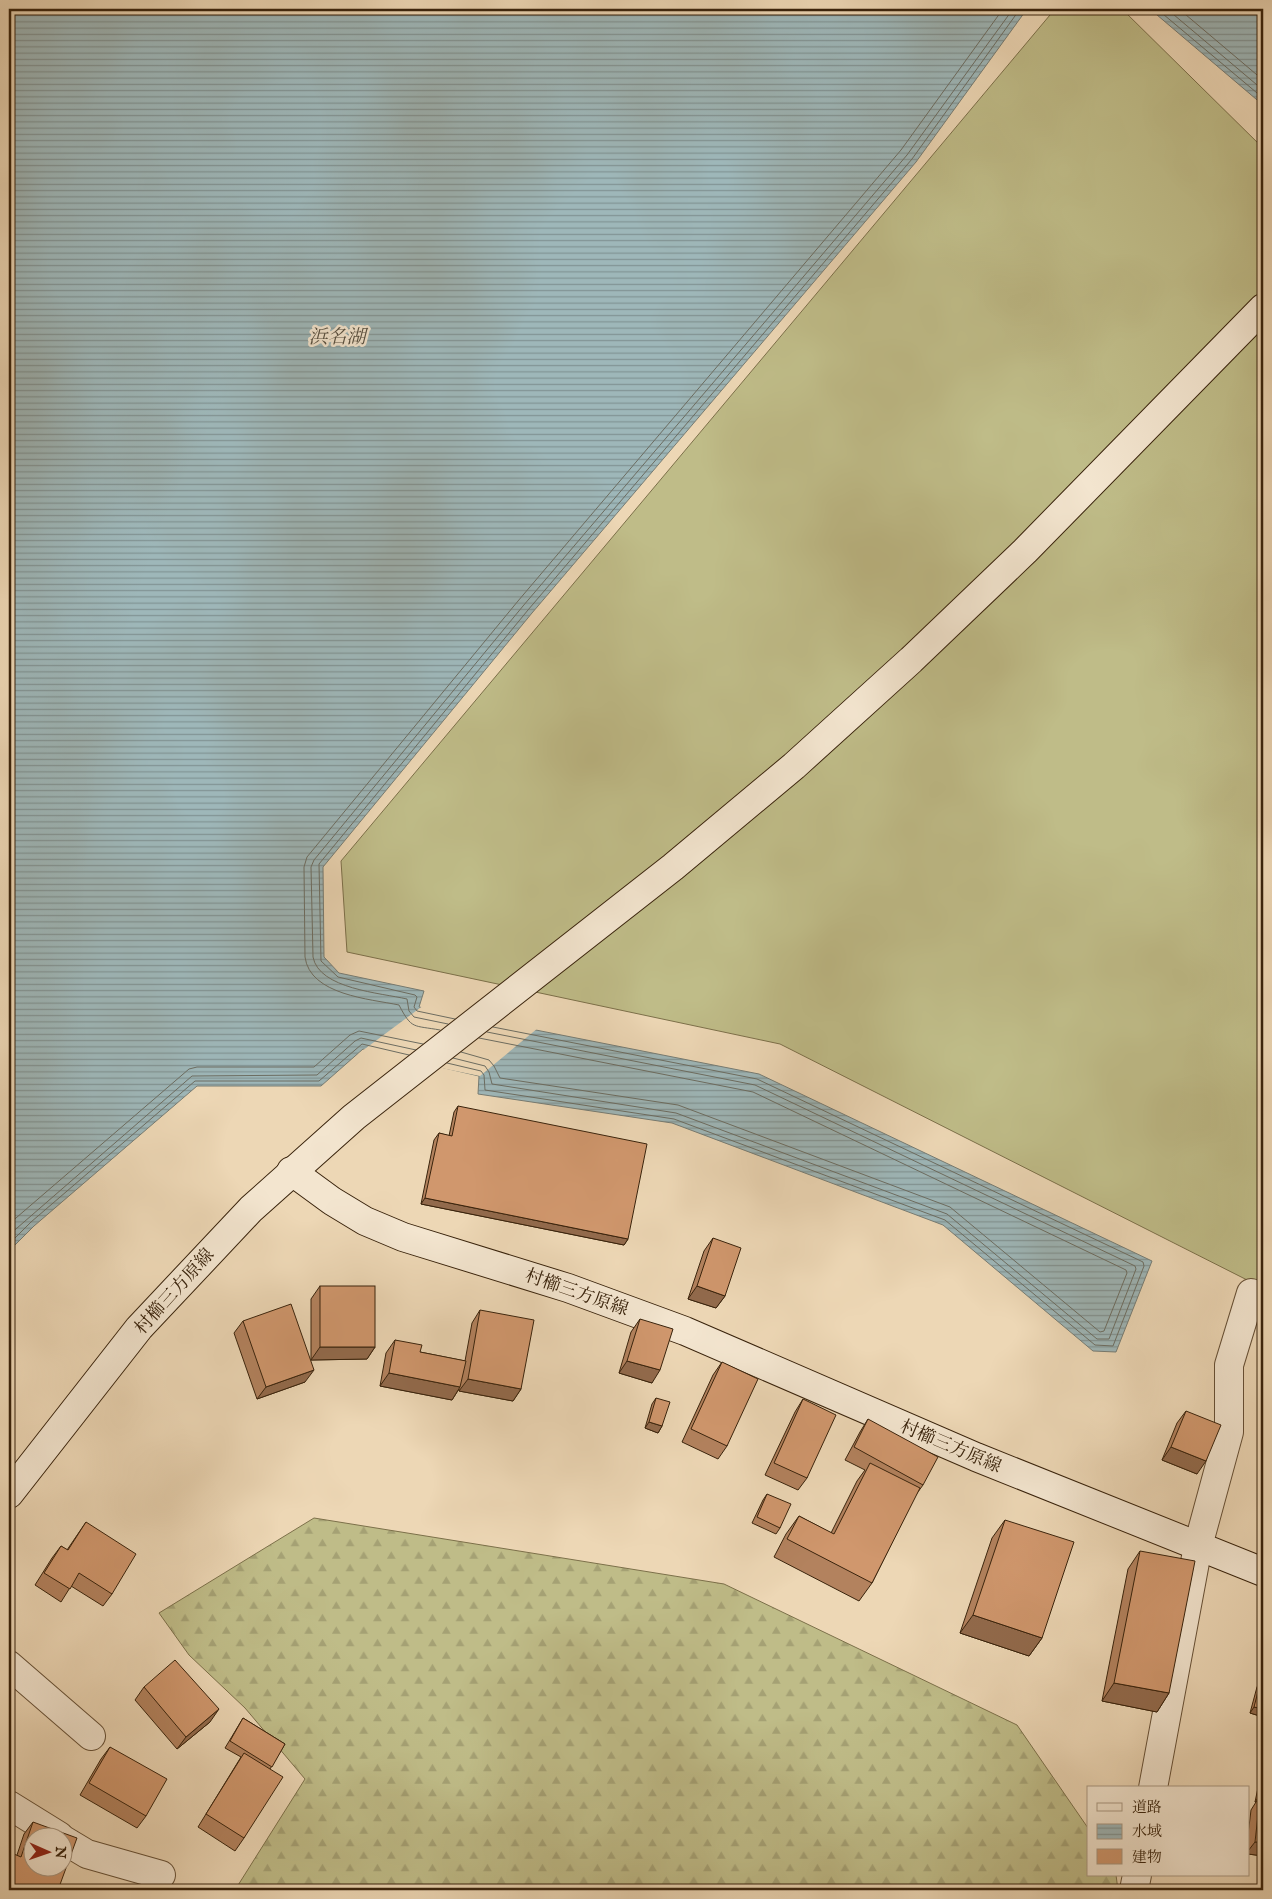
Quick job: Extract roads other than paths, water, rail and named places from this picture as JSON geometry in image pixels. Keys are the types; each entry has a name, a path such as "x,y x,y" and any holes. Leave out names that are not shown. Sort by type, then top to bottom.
{"street":[{"path":"291,1171 418,1065 673,867 860,706 1025,551 1263,308"},
{"name":"村櫛三方原線","path":"9,1494 139,1328 213,1248 291,1171 332,1201 365,1221 396,1234 568,1288 668,1324 976,1457 1263,1572"},
{"path":"1153,1786 1198,1546 1228,1432 1229,1365 1251,1293"},
{"path":"9,1665 91,1736"},
{"path":"9,1805 43,1826"},
{"path":"72,1845 86,1854 161,1875"},
{"path":"1134,1890 1137,1876"}],"water":[{"name":"浜名湖","path":"9,9 1027,9 916,162 532,613 323,867 324,957 339,973 424,991 419,1007 759,1074 1152,1261 1116,1352 1093,1351 943,1225 672,1123 478,1094 479,1076 363,1049 321,1086 197,1086 34,1226 9,1251"},
{"path":"1150,9 1263,9 1263,105"}]}
